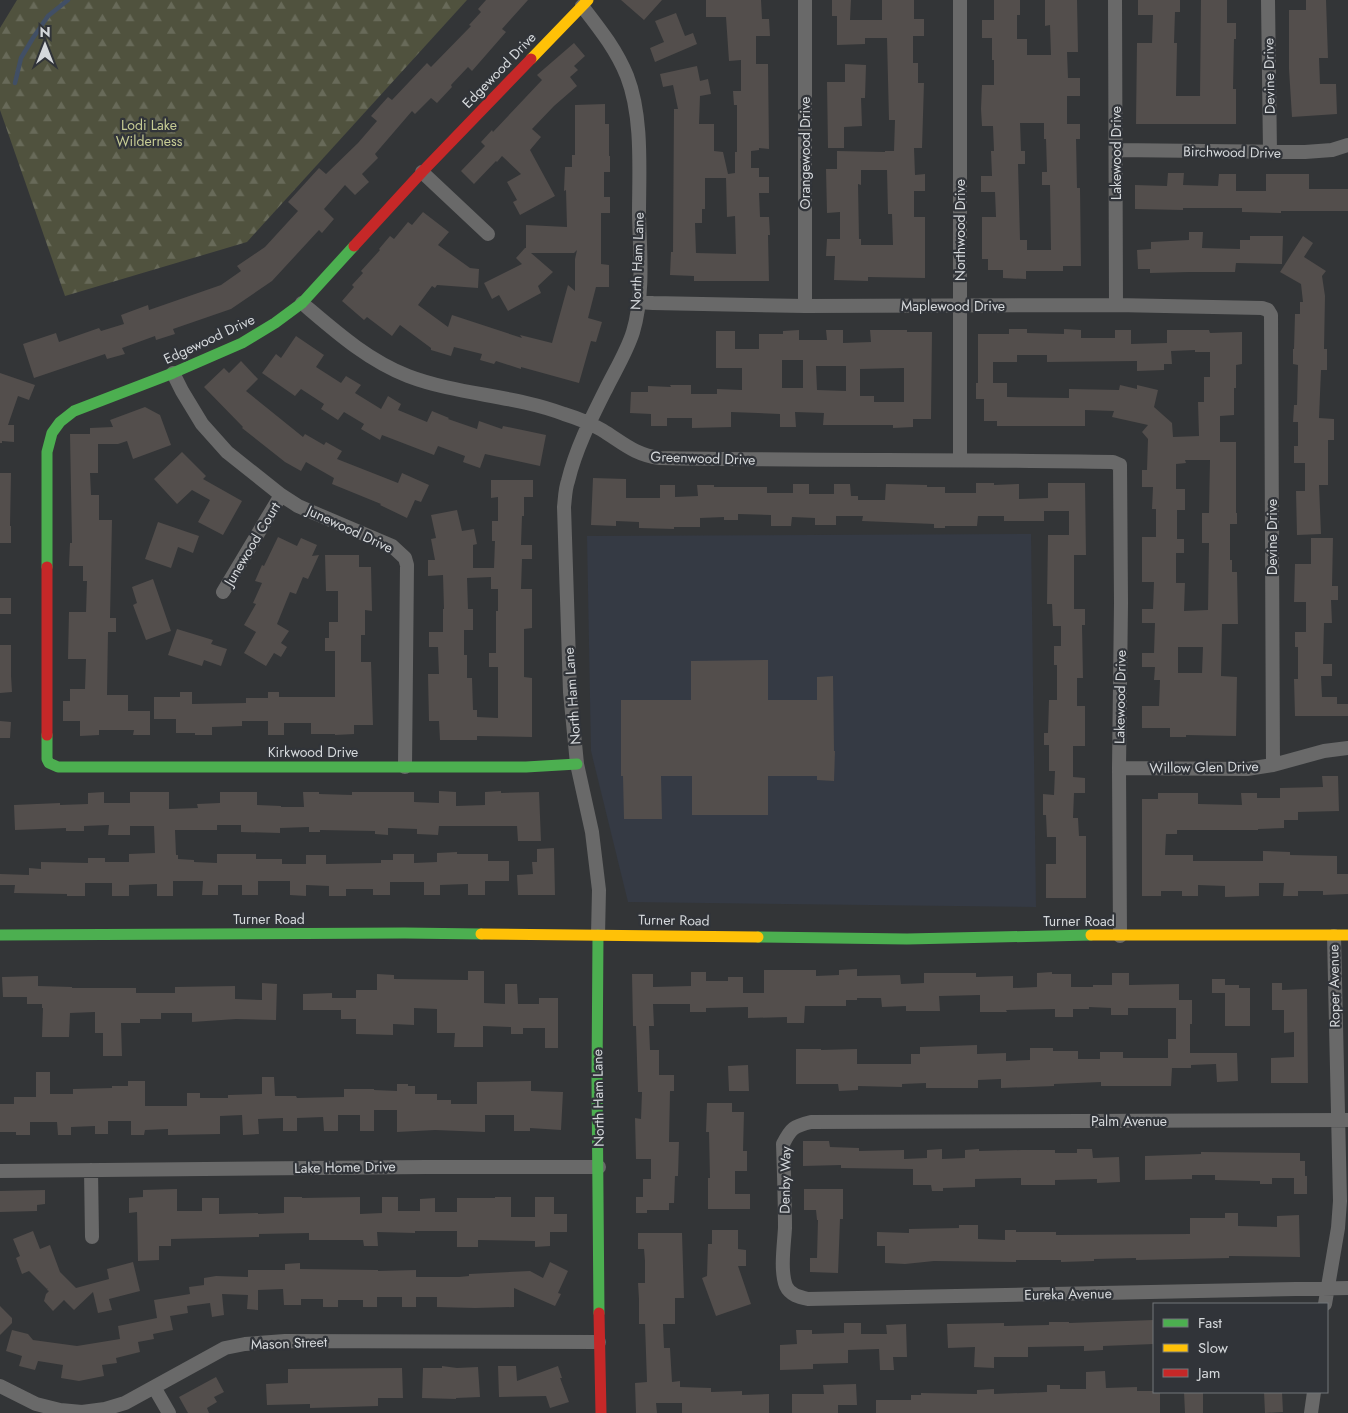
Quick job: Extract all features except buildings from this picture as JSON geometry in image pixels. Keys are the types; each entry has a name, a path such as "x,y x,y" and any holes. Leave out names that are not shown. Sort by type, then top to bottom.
{"main road":[{"name":"Edgewood Drive","path":"49,763 47,759 47,452 52,433 60,422 74,411 173,373 242,343 275,324 302,303 422,172 585,3"},
{"name":"Kirkwood Drive","path":"49,763 58,767 526,767 577,764"},
{"name":"Turner Road","path":"0,935 405,933 907,938 1348,936"},
{"name":"North Ham Lane","path":"598,935 597,1080 601,1413"}],"street":[{"name":"Orangewood Drive","path":"805,0 805,306"},
{"name":"Northwood Drive","path":"960,0 960,460"},
{"name":"Lakewood Drive","path":"1115,0 1116,305"},
{"name":"Devine Drive","path":"1268,0 1270,152"},
{"name":"North Ham Lane","path":"585,3 611,44 627,76 634,100 639,142 640,263 638,302 633,332 589,423 567,483 564,507 570,692 577,764 592,832 598,890 598,935"},
{"name":"Birchwood Drive","path":"1116,150 1305,152 1332,150 1348,145"},
{"path":"422,172 488,234"},
{"name":"Maplewood Drive","path":"638,302 805,306 1116,305 1262,308 1268,310"},
{"name":"Greenwood Drive","path":"302,303 337,334 375,360 409,376 452,388 550,408 589,423 632,451 648,457 786,461 960,460 1113,462"},
{"name":"Devine Drive","path":"1268,310 1271,315 1273,766"},
{"name":"Junewood Drive","path":"173,373 202,424 227,452 281,495 298,506 392,546 405,558 407,564 405,767"},
{"name":"Lakewood Drive","path":"1113,462 1120,465 1120,936"},
{"name":"Junewood Court","path":"223,592 281,495"},
{"name":"Willow Glen Drive","path":"1119,768 1247,769 1273,766 1324,751 1348,748"},
{"name":"Roper Avenue","path":"1325,1303 1338,1228 1342,1120 1334,936"},
{"name":"Palm Avenue","path":"910,1121 1342,1120"},
{"name":"Denby Way","path":"790,1292 786,1286 784,1272 784,1144 789,1131 797,1125 811,1122 910,1121"},
{"name":"Lake Home Drive","path":"0,1170 598,1167"},
{"path":"91,1170 92,1237"},
{"name":"Eureka Avenue","path":"790,1292 796,1296 808,1299 1348,1288"},
{"name":"Mason Street","path":"0,1386 36,1404 60,1410 82,1412 105,1409 125,1403 225,1348 245,1344 285,1341 599,1342"},
{"path":"154,1387 169,1413"},
{"path":"1311,1413 1314,1393"}],"shaded area":[{"path":"1031,534 1036,907 628,902 591,751 587,536"}],"green space":[{"name":"Lodi Lake Wilderness","path":"17,0 467,0 247,242 65,296 0,110 0,28"}],"waterway":[{"path":"15,83 21,58 33,38 48,16 68,0"}],"traffic: fast":[{"path":"47,567 47,452 52,433 60,422 74,411 173,373 242,343 275,323 302,303 354,246"},
{"path":"47,735 47,759 49,763 58,767 526,767 577,764"},
{"path":"0,935 481,934"},
{"path":"598,935 599,1313"},
{"path":"758,937 907,939 1091,935"}],"traffic: slow":[{"path":"531,59 588,0"},
{"path":"481,934 758,937"},
{"path":"1091,935 1348,935"}],"traffic: jam":[{"path":"354,246 531,59"},
{"path":"47,567 47,735"},
{"path":"599,1313 601,1413"}]}
